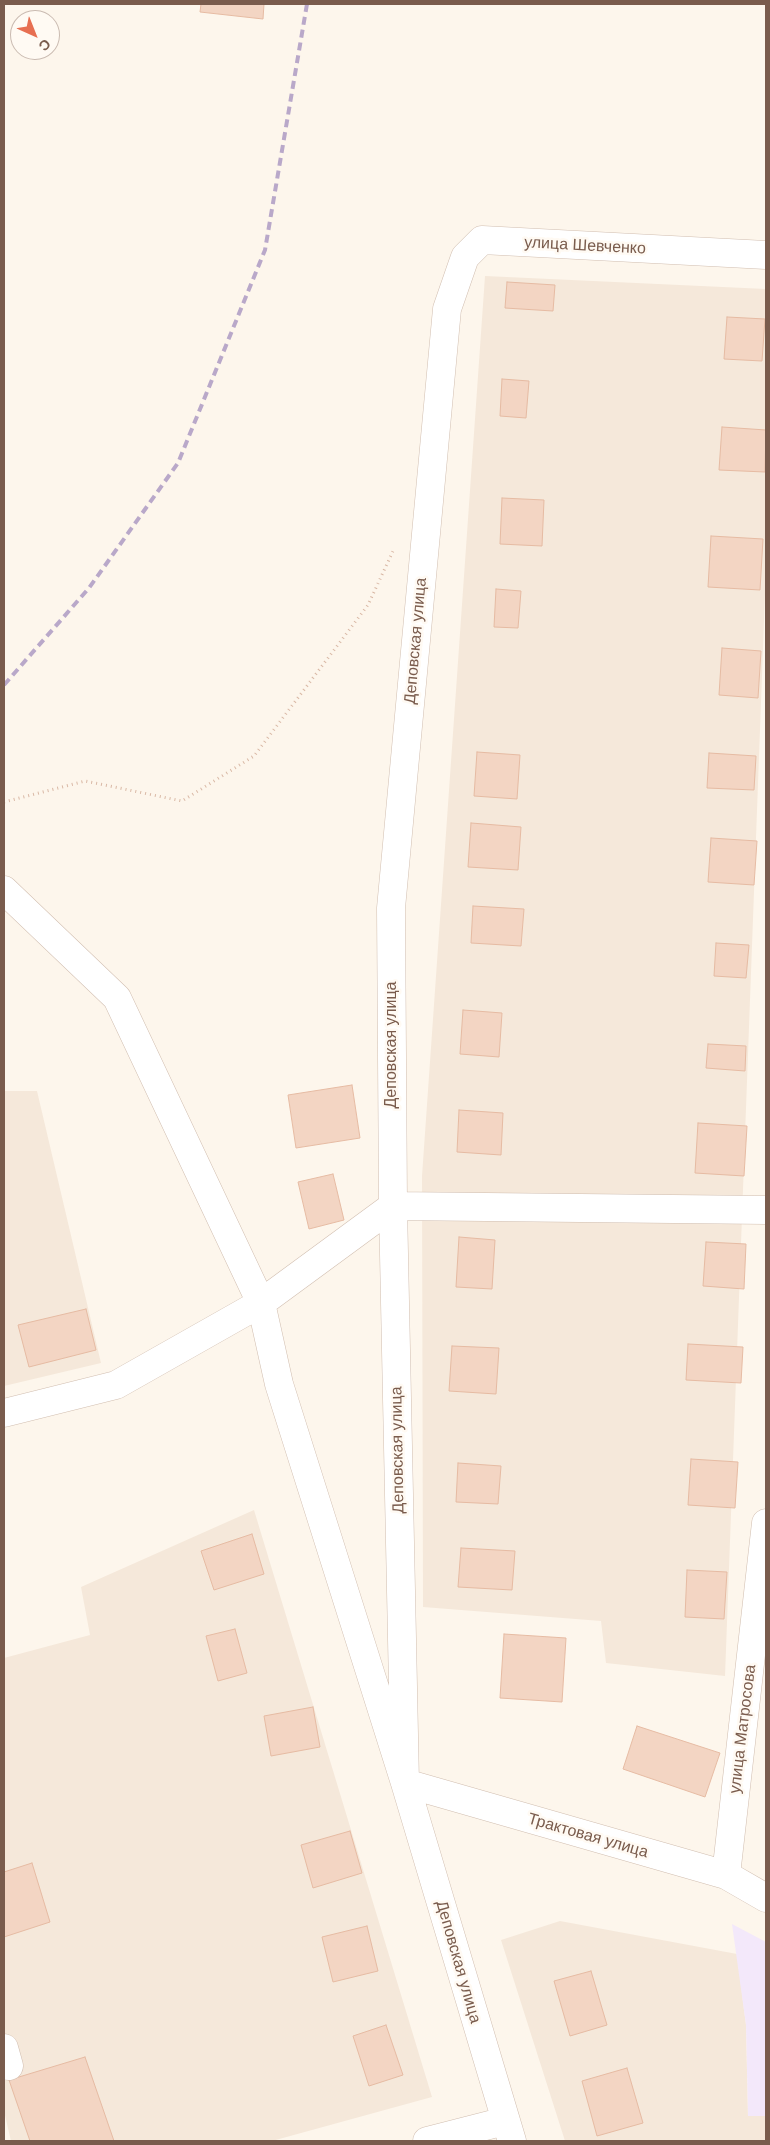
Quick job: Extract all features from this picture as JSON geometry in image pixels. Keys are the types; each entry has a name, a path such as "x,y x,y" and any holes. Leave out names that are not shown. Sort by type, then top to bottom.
{"street":[{"name":"улица Шевченко","path":"447,309 465,258 482,240 766,255"},
{"name":"Деповская улица","path":"405,1783 393,1206 391,908 447,309"},
{"name":"Деповская улица","path":"4,890 117,998 261,1303 279,1384 405,1783 508,2131"},
{"path":"4,1414 116,1385 261,1303 393,1206 766,1210"},
{"name":"улица Матросова","path":"726,1875 766,1523"},
{"name":"Трактовая улица","path":"405,1783 726,1875 766,1898"},
{"path":"427,2141 508,2131"}],"path":[{"path":"4,802 85,781 182,801 254,756 368,605 397,542"}],"shaded area":[{"path":"485,276 766,289 766,567 725,1676 606,1663 601,1621 423,1607 422,1176"},
{"path":"4,1091 37,1091 101,1363 4,1386"},
{"path":"254,1510 432,2097 272,2141 11,2141 4,2111 4,1658 90,1635 81,1587"},
{"path":"560,1921 737,1954 746,2025 748,2116 766,2116 766,2141 565,2141 501,1940"},
{"path":"732,1924 766,1942 766,2116 748,2116 746,2025"}],"building":[{"path":"201,4 264,4 263,19 200,12"},
{"path":"507,282 555,285 553,311 505,308"},
{"path":"727,317 765,319 762,361 724,359"},
{"path":"502,379 529,381 526,418 500,416"},
{"path":"722,427 766,430 765,472 719,470"},
{"path":"502,498 544,500 542,546 500,544"},
{"path":"711,536 763,539 760,590 708,587"},
{"path":"496,589 521,591 518,628 494,627"},
{"path":"722,648 761,651 758,698 719,695"},
{"path":"477,752 520,755 517,799 474,796"},
{"path":"709,753 756,756 754,790 707,788"},
{"path":"471,823 521,827 518,870 468,867"},
{"path":"711,838 757,841 754,885 708,882"},
{"path":"473,906 524,909 521,946 471,943"},
{"path":"716,943 749,945 746,978 714,976"},
{"path":"463,1010 502,1013 499,1057 460,1054"},
{"path":"708,1044 746,1046 745,1071 706,1068"},
{"path":"352,1085 360,1138 296,1148 288,1095"},
{"path":"459,1110 503,1113 501,1155 457,1152"},
{"path":"698,1123 747,1126 744,1176 695,1173"},
{"path":"333,1174 344,1220 309,1229 298,1182"},
{"path":"459,1237 495,1240 492,1289 456,1287"},
{"path":"706,1242 746,1244 744,1289 703,1286"},
{"path":"86,1309 96,1350 29,1367 18,1325"},
{"path":"688,1344 743,1347 741,1383 686,1380"},
{"path":"452,1346 499,1348 496,1394 449,1391"},
{"path":"691,1459 738,1462 735,1508 688,1505"},
{"path":"458,1463 501,1466 498,1504 456,1502"},
{"path":"252,1534 264,1574 214,1590 201,1551"},
{"path":"461,1548 515,1551 512,1590 458,1587"},
{"path":"687,1570 727,1572 724,1619 685,1617"},
{"path":"235,1629 247,1673 218,1681 206,1636"},
{"path":"504,1634 566,1638 562,1702 500,1698"},
{"path":"313,1707 320,1747 271,1756 264,1716"},
{"path":"637,1726 720,1753 705,1797 623,1769"},
{"path":"350,1831 362,1873 313,1888 301,1845"},
{"path":"32,1863 50,1922 4,1937 4,1872"},
{"path":"367,1926 378,1971 333,1982 322,1937"},
{"path":"591,1971 607,2025 570,2036 554,1981"},
{"path":"386,2025 403,2075 369,2086 353,2036"},
{"path":"85,2057 114,2141 30,2141 9,2080"},
{"path":"627,2068 643,2123 597,2136 582,2081"}],"railway":[{"path":"4,685 89,588 178,463 265,250 307,4"}]}
